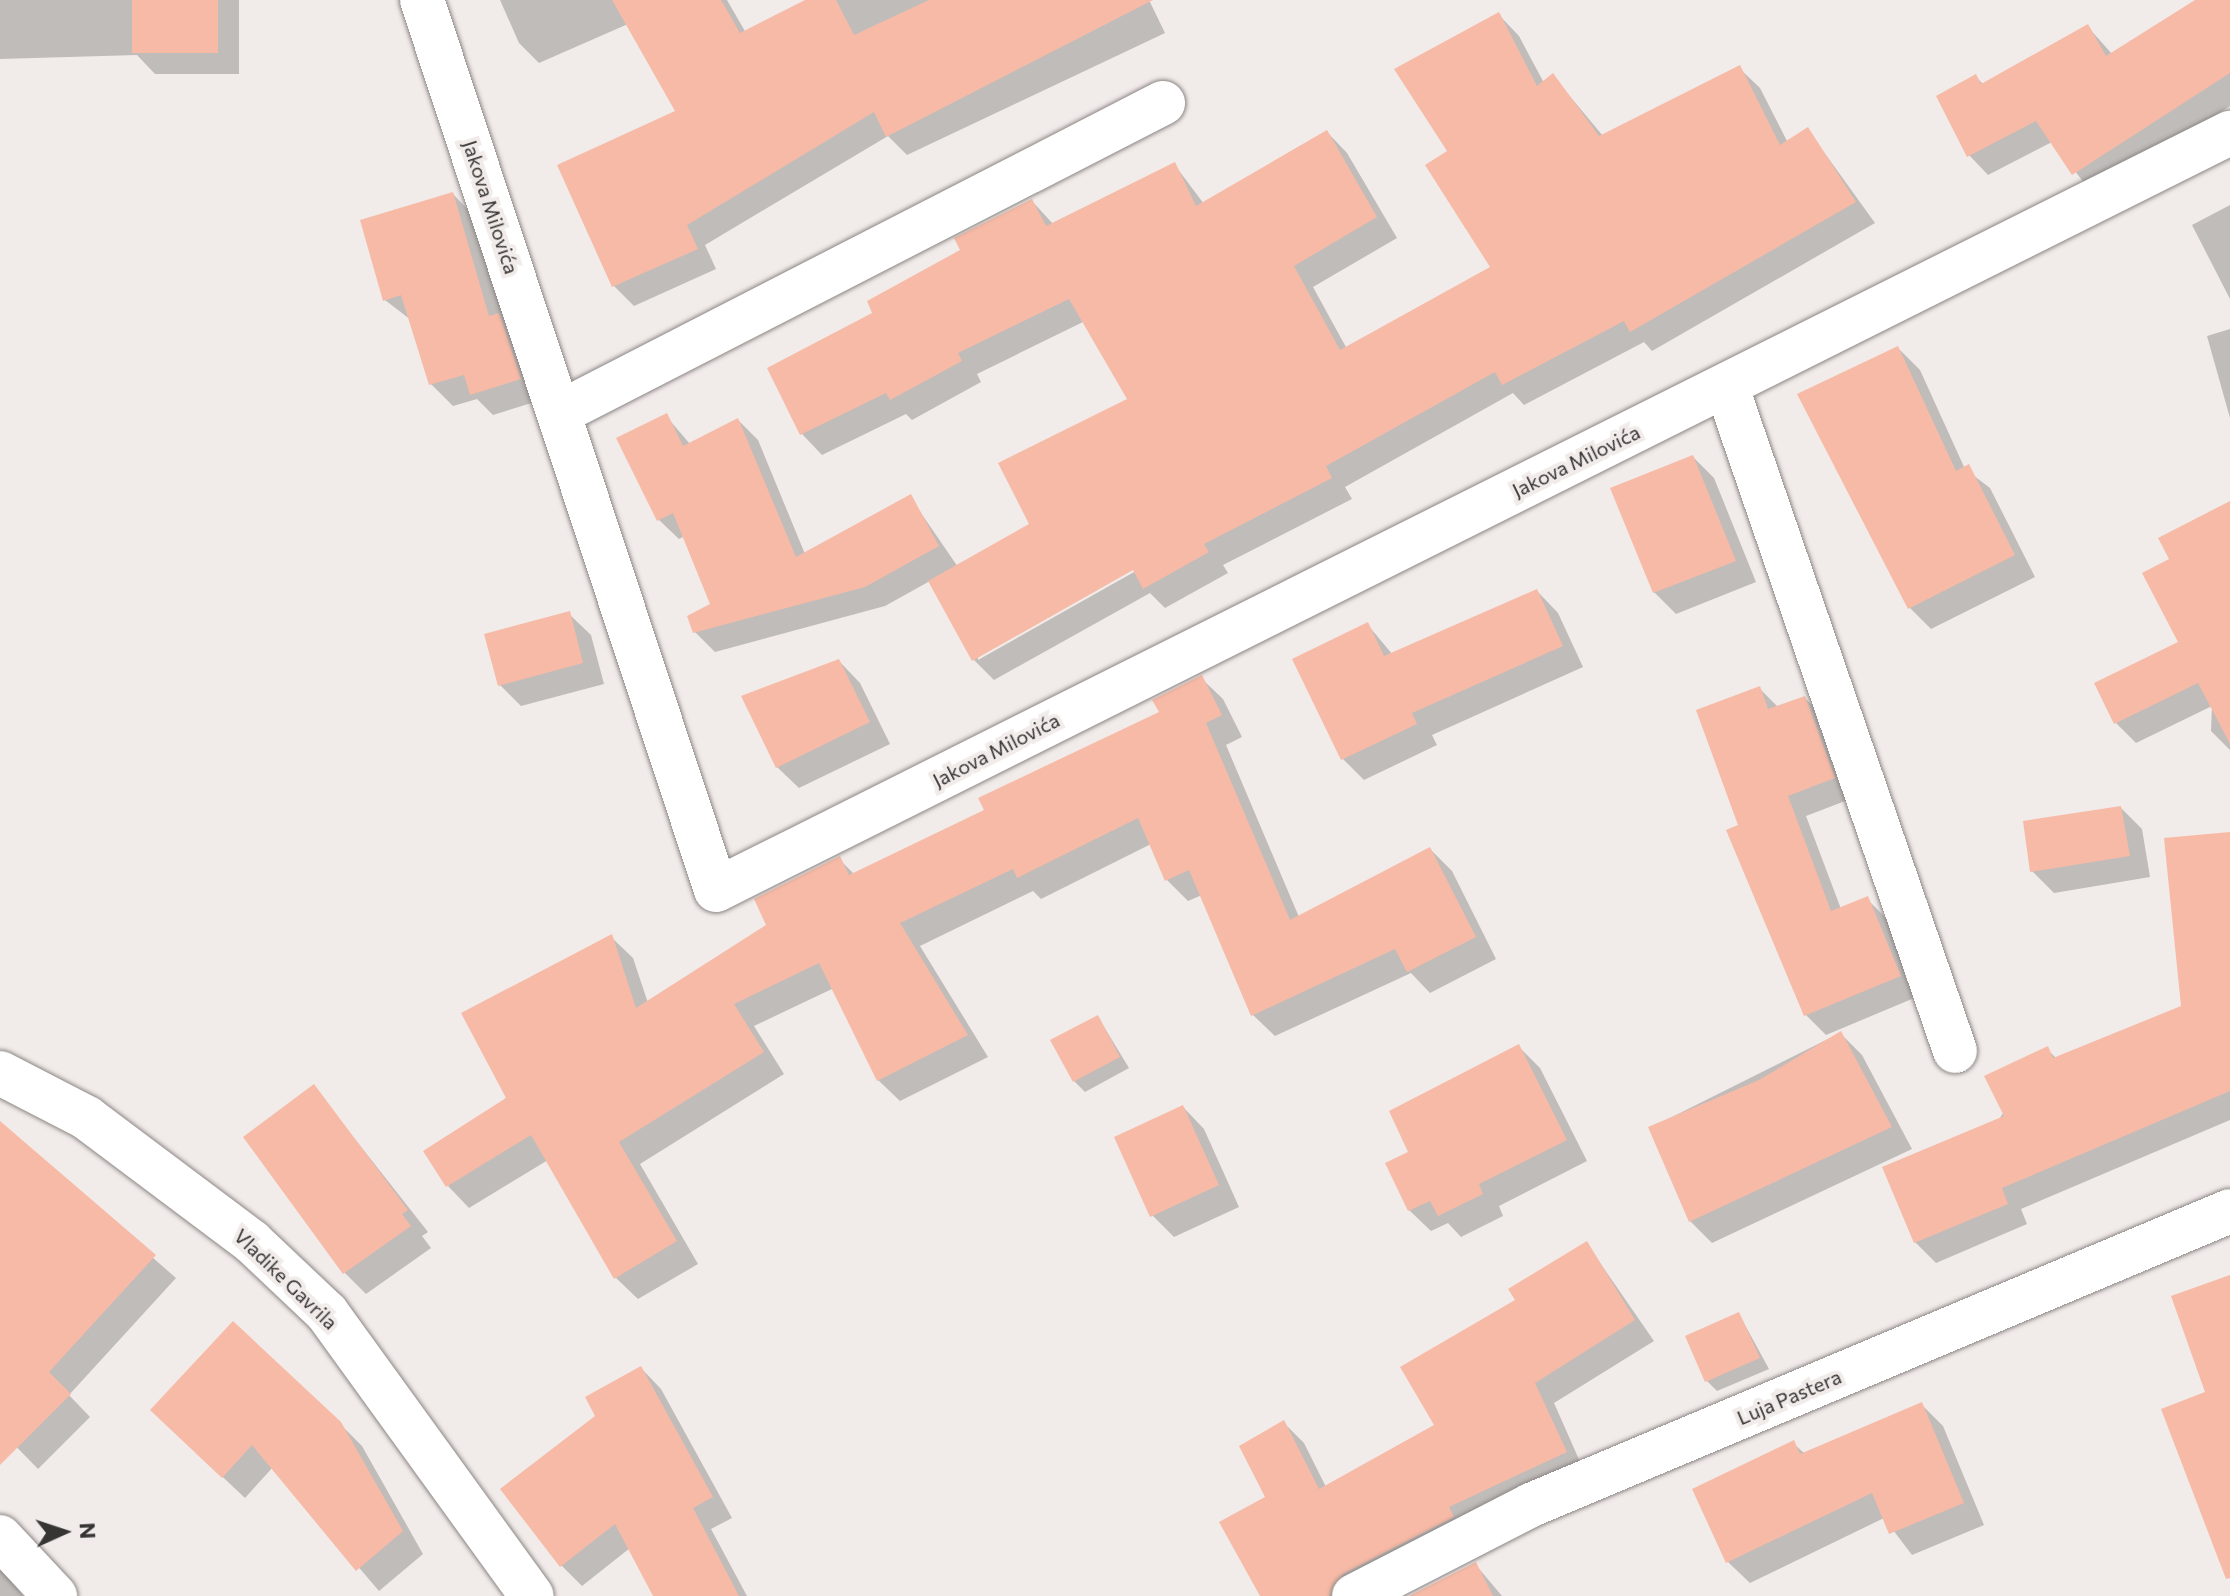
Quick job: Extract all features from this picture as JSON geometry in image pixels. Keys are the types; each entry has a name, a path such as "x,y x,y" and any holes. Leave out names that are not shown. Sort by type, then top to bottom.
{"street":[{"name":"Jakova Milovića","path":"422,0 716,890 1727,388 2230,133"},
{"path":"559,413 1163,103"},
{"path":"1727,388 1955,1051"},
{"name":"Vladike Gavrila","path":"0,1073 87,1118 252,1242 327,1313 532,1596"},
{"name":"Luja Pastera","path":"1354,1596 1531,1505 2230,1211"},
{"path":"0,1537 55,1596"}],"building":[{"path":"132,0 218,0 218,53 132,53"},
{"path":"612,0 721,0 740,33 805,0 836,0 854,35 929,0 1153,0 886,137 874,112 687,225 698,249 612,287 557,165 675,111"},
{"path":"2195,0 2230,0 2230,73 2072,175 2036,121 1967,157 1936,96 1976,74 1981,84 2088,24 2106,56"},
{"path":"1499,12 1537,86 1553,73 1599,136 1740,65 1780,145 1808,127 1856,202 1630,332 1624,321 1502,385 1495,372 1326,466 1332,478 1204,544 1209,552 1143,589 1133,570 972,661 928,581 1029,524 998,463 1127,399 1069,299 958,353 962,361 890,400 886,393 800,435 767,368 872,313 867,301 960,250 954,238 1032,199 1046,226 1175,162 1196,206 1327,130 1377,217 1294,266 1340,350 1490,267 1425,165 1447,151 1394,69"},
{"path":"453,192 489,316 499,313 521,379 470,395 464,375 429,385 401,295 383,301 360,220"},
{"path":"1898,346 1956,471 1969,464 2015,555 1908,609 1797,394"},
{"path":"667,413 683,446 738,418 796,557 911,494 939,546 865,587 693,633 687,616 710,604 673,513 657,521 616,438"},
{"path":"1693,455 1736,561 1653,593 1610,488"},
{"path":"2230,501 2230,744 2198,683 2114,724 2094,683 2178,642 2142,573 2169,559 2158,538"},
{"path":"1537,589 1563,646 1412,713 1417,724 1341,760 1292,659 1368,622 1384,656"},
{"path":"570,611 583,663 498,686 484,634"},
{"path":"839,659 870,722 776,768 741,696"},
{"path":"1202,675 1222,715 1206,723 1290,920 1430,847 1476,937 1407,972 1395,949 1251,1016 1189,870 1165,881 1138,818 1017,878 1013,869 900,923 968,1035 877,1081 819,963 734,1004 764,1052 619,1142 677,1241 614,1279 531,1135 446,1187 423,1151 506,1098 461,1013 612,934 636,1008 766,925 754,899 840,856 849,875 984,810 978,798 1159,712 1152,700"},
{"path":"1760,686 1768,709 1805,696 1835,778 1788,796 1831,911 1868,896 1901,976 1804,1016 1726,830 1738,825 1696,710"},
{"path":"2121,806 2130,856 2030,872 2023,821"},
{"path":"2230,832 2230,1091 2002,1188 2008,1204 1914,1243 1882,1167 2004,1116 1984,1076 2048,1046 2053,1058 2181,1006 2164,838"},
{"path":"1098,1015 1120,1057 1073,1082 1050,1040"},
{"path":"1841,1031 1892,1127 1689,1222 1648,1127 1759,1080"},
{"path":"1519,1044 1567,1140 1479,1184 1483,1194 1438,1216 1430,1201 1408,1211 1385,1163 1408,1152 1389,1111"},
{"path":"314,1084 408,1210 402,1214 411,1226 343,1274 243,1137"},
{"path":"1183,1105 1219,1185 1150,1217 1114,1137"},
{"path":"0,1121 156,1255 49,1372 71,1394 0,1465"},
{"path":"1587,1241 1635,1320 1535,1383 1567,1452 1449,1507 1454,1517 1343,1574 1329,1596 1260,1596 1219,1522 1265,1497 1239,1446 1284,1420 1319,1489 1434,1425 1400,1367 1515,1300 1508,1289"},
{"path":"2230,1275 2230,1578 2226,1579 2161,1409 2205,1392 2171,1296"},
{"path":"1739,1312 1760,1358 1705,1382 1685,1336"},
{"path":"233,1321 341,1422 403,1531 356,1571 252,1445 222,1478 150,1410"},
{"path":"641,1366 713,1497 693,1508 739,1596 653,1596 615,1524 560,1567 500,1489 595,1416 585,1397"},
{"path":"1922,1402 1964,1503 1889,1534 1872,1493 1726,1563 1692,1489 1794,1440 1800,1454"},
{"path":"1476,1562 1493,1596 1409,1596"}]}
